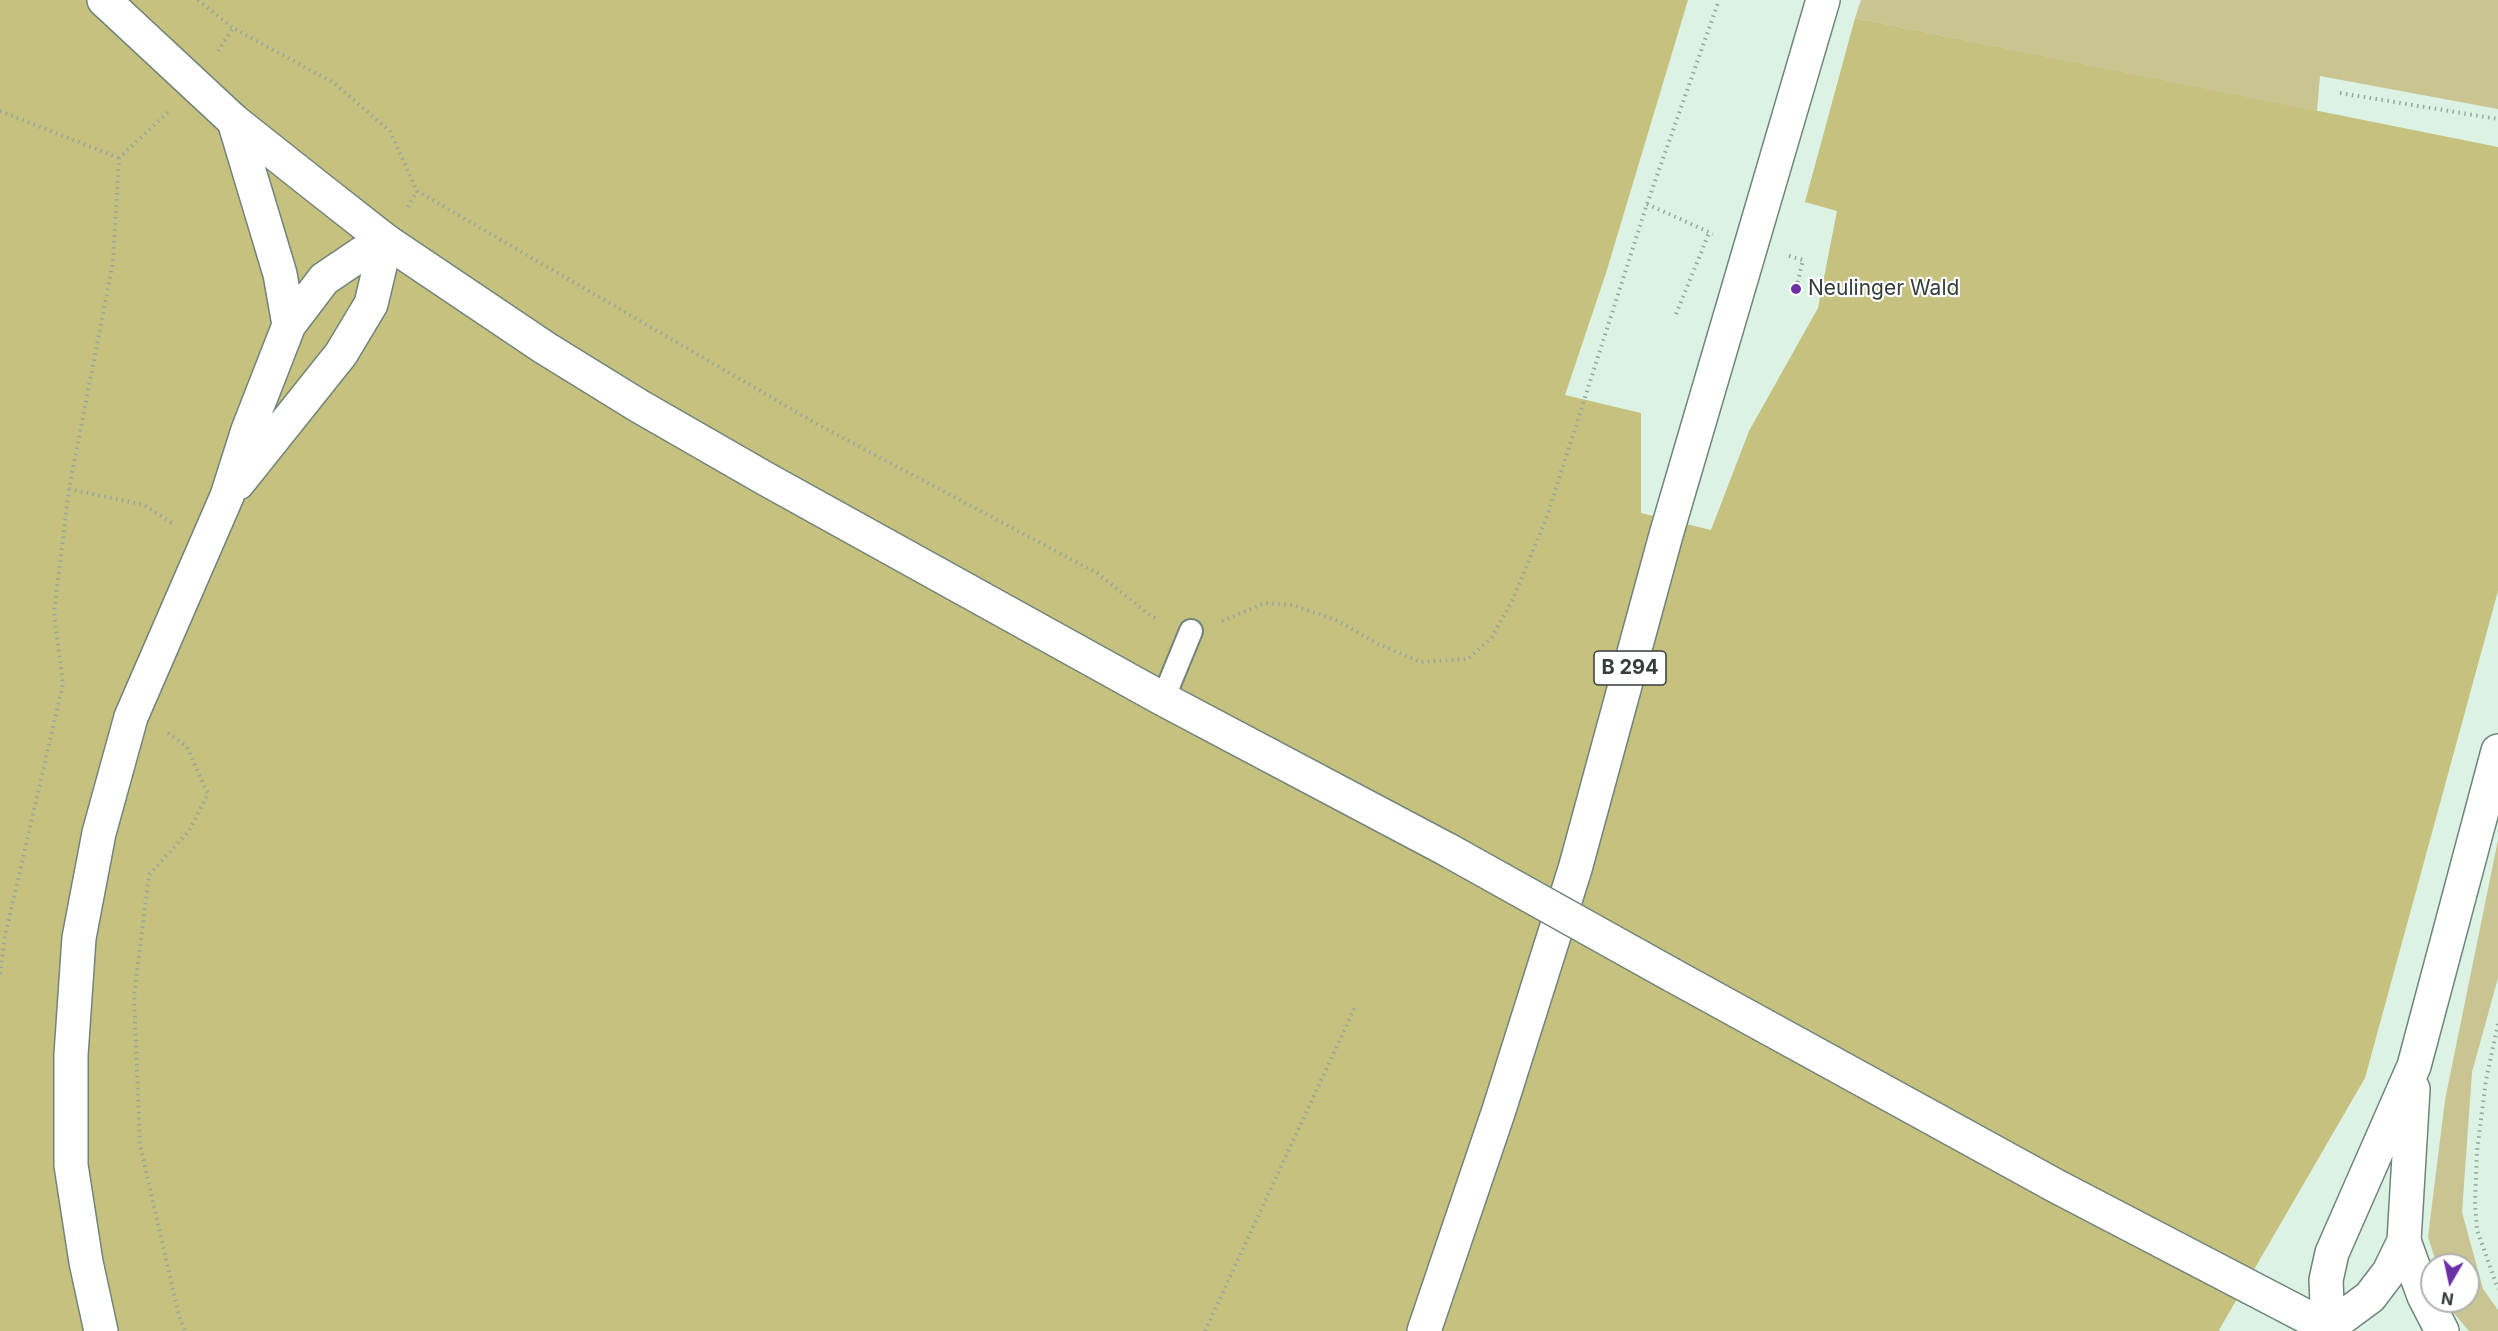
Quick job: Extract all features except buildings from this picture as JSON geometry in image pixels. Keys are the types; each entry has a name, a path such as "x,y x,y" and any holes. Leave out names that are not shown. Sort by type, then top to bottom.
{"main road":[{"path":"104,0 234,121 386,241 545,348 639,406 1163,699 1448,850 2056,1186 2331,1329"},
{"name":"B 294","path":"1424,1331 1499,1110 1575,869 1666,535 1823,0"},
{"path":"234,121 280,274 289,326"},
{"path":"102,1331 86,1262 71,1165 71,1055 79,938 99,832 131,717 228,496 248,430 289,326 324,279 361,254 386,241"},
{"path":"228,496 340,354 371,303 386,241"},
{"path":"2331,1329 2326,1280 2332,1253 2414,1066 2498,751"},
{"path":"2331,1329 2370,1297 2389,1272 2404,1241 2414,1066"},
{"path":"2404,1241 2424,1296 2442,1331"}],"lane":[{"path":"1163,699 1191,631"}],"path":[{"path":"198,0 233,28 334,83 390,131 417,191 817,424 1097,573 1151,616 1191,631 1213,626 1240,611 1264,603 1293,605 1338,621 1378,644 1421,662 1468,659 1492,637 1513,599 1547,516 1647,204 1719,0"},
{"path":"0,974 4,936 63,684 54,613 69,489 113,262 119,158 197,85 233,28"},
{"path":"2340,93 2498,118"},
{"path":"0,111 119,158"},
{"path":"1647,204 1709,233 1676,314"},
{"path":"1796,289 1803,260"},
{"path":"69,489 144,505 206,543"},
{"path":"131,717 164,730 187,747 208,794 189,831 149,875 134,996 140,1145 179,1316 185,1331"},
{"path":"1205,1331 1355,1007"},
{"path":"2498,1024 2486,1080 2477,1150 2475,1203 2479,1238 2498,1289"}],"shaded area":[{"path":"0,0 1688,0 1606,273 1565,395 1641,413 1641,513 1711,530 1749,431 1818,308 1837,211 1805,202 1855,18 2498,147 2498,591 2365,1078 2220,1331 0,1331"},
{"path":"1861,0 2498,0 2498,109 2320,76 2317,111 1855,18"},
{"path":"2498,840 2498,978 2472,1072 2462,1212 2473,1253 2433,1253 2428,1237 2445,1100"},
{"path":"2480,1278 2483,1289 2498,1310 2498,1331 2469,1331 2454,1313 2480,1313"}],"place":[{"name":"Neulinger Wald","path":"1796,289"}]}
